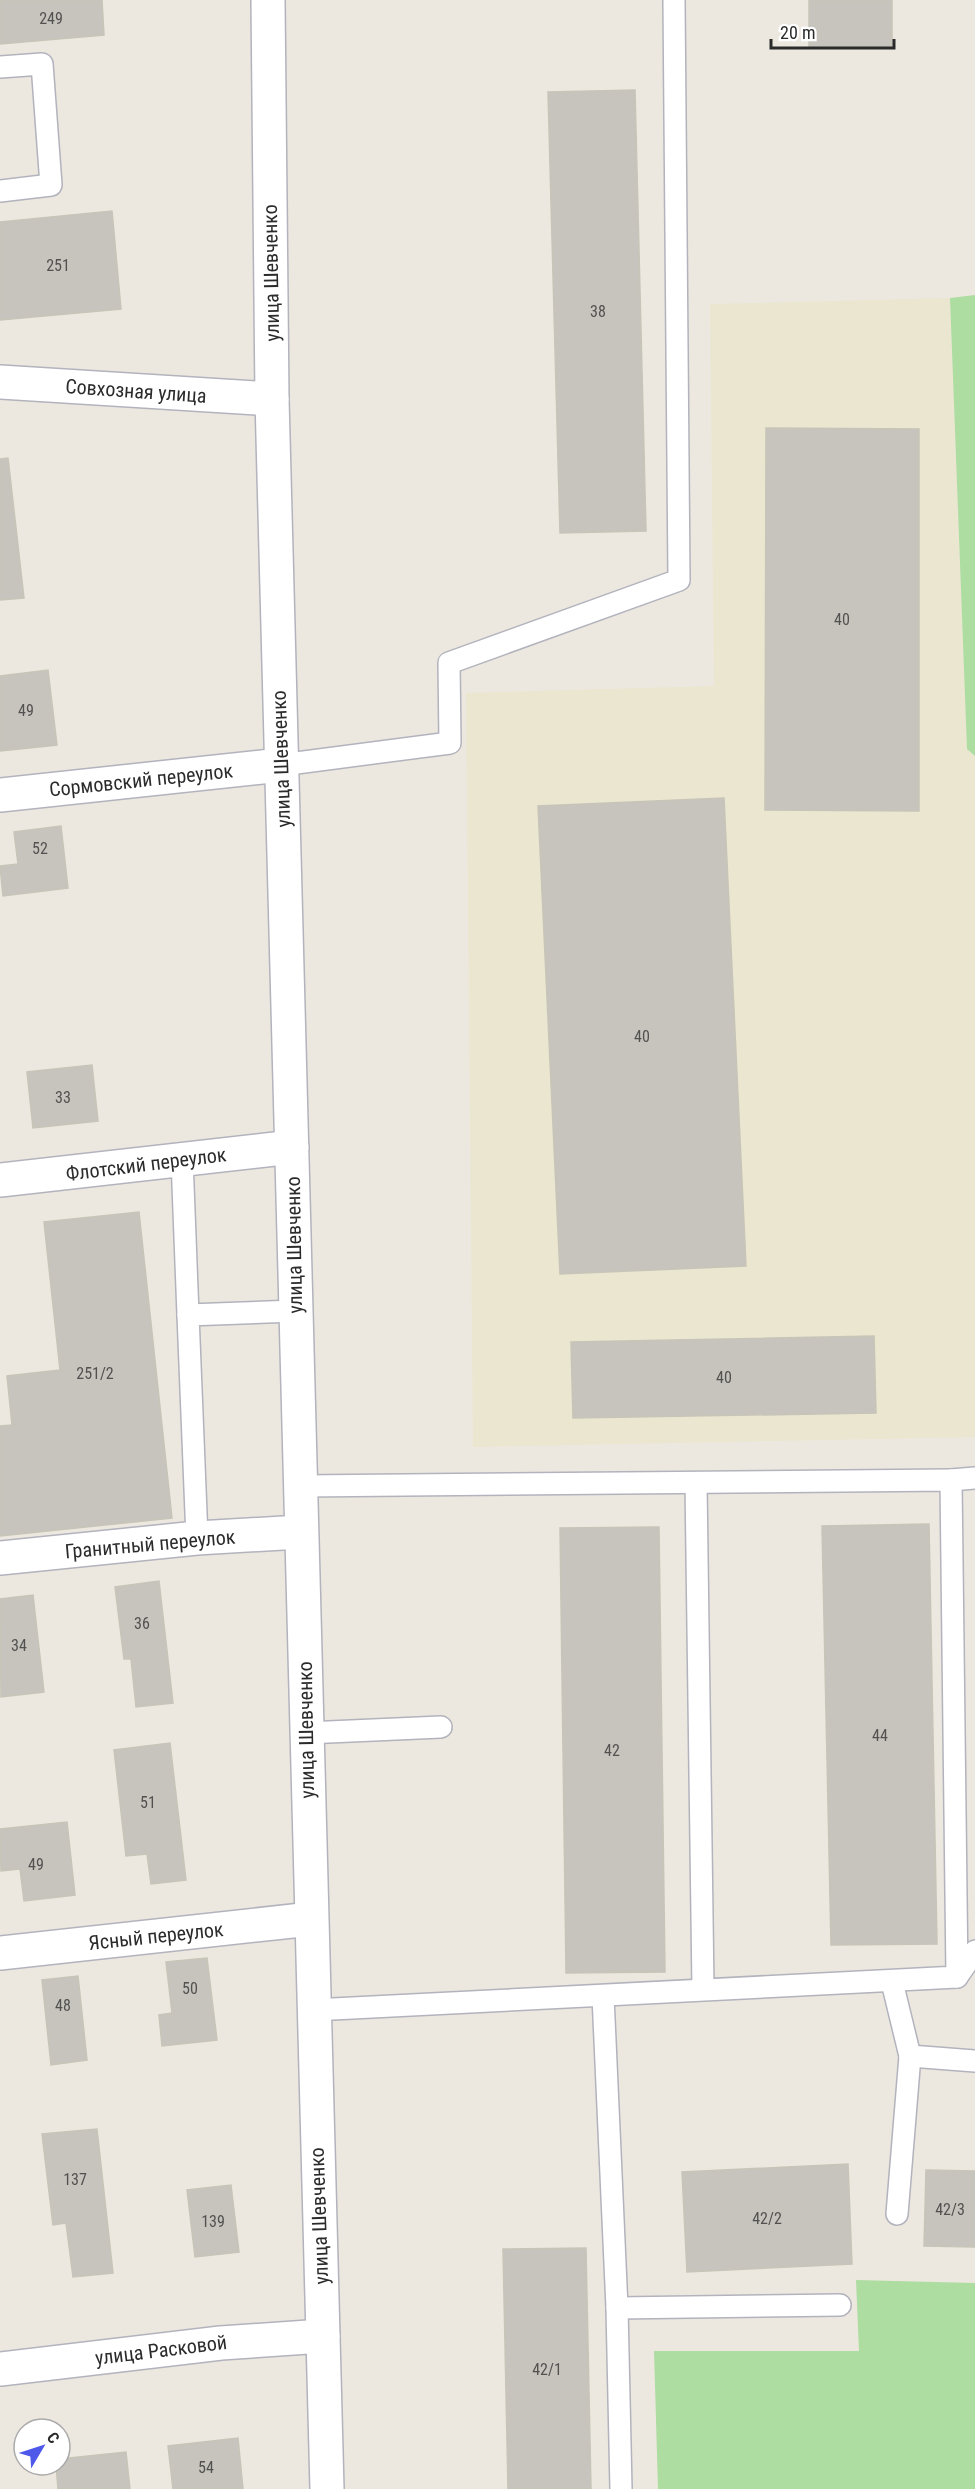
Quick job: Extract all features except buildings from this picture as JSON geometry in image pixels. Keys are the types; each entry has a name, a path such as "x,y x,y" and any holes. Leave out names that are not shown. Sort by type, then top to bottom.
{"main road":[{"name":"улица Шевченко","path":"268,0 272,399 301,1486 300,1532 327,2489"},
{"name":"Совхозная улица","path":"0,382 272,399"},
{"name":"Сормовский переулок","path":"0,795 281,765"},
{"name":"Флотский переулок","path":"0,1180 292,1147"},
{"name":"Гранитный переулок","path":"0,1558 197,1538 300,1532"},
{"name":"Ясный переулок","path":"0,1953 311,1919"},
{"name":"улица Расковой","path":"0,2369 221,2343 323,2336"}],"lane":[{"path":"281,765 450,743 449,663 680,580 674,0"},
{"path":"0,67 42,64 51,185 0,190"},
{"path":"182,1159 197,1538"},
{"path":"188,1315 295,1311"},
{"path":"301,1486 975,1478"},
{"path":"951,1480 957,1977"},
{"path":"696,1483 703,1989"},
{"path":"306,1733 441,1727"},
{"path":"957,1977 975,1951"},
{"path":"313,2010 957,1977"},
{"path":"892,1982 910,2056 897,2214"},
{"path":"603,1996 617,2308 621,2489"},
{"path":"910,2056 975,2061"},
{"path":"617,2308 840,2305"}],"shaded area":[{"path":"950,298 967,749 975,756 975,1437 473,1447 466,693 714,686 710,304"}],"green space":[{"path":"975,295 975,756 967,749 950,298"},
{"path":"856,2280 975,2283 975,2489 658,2489 654,2351 859,2351"}]}
